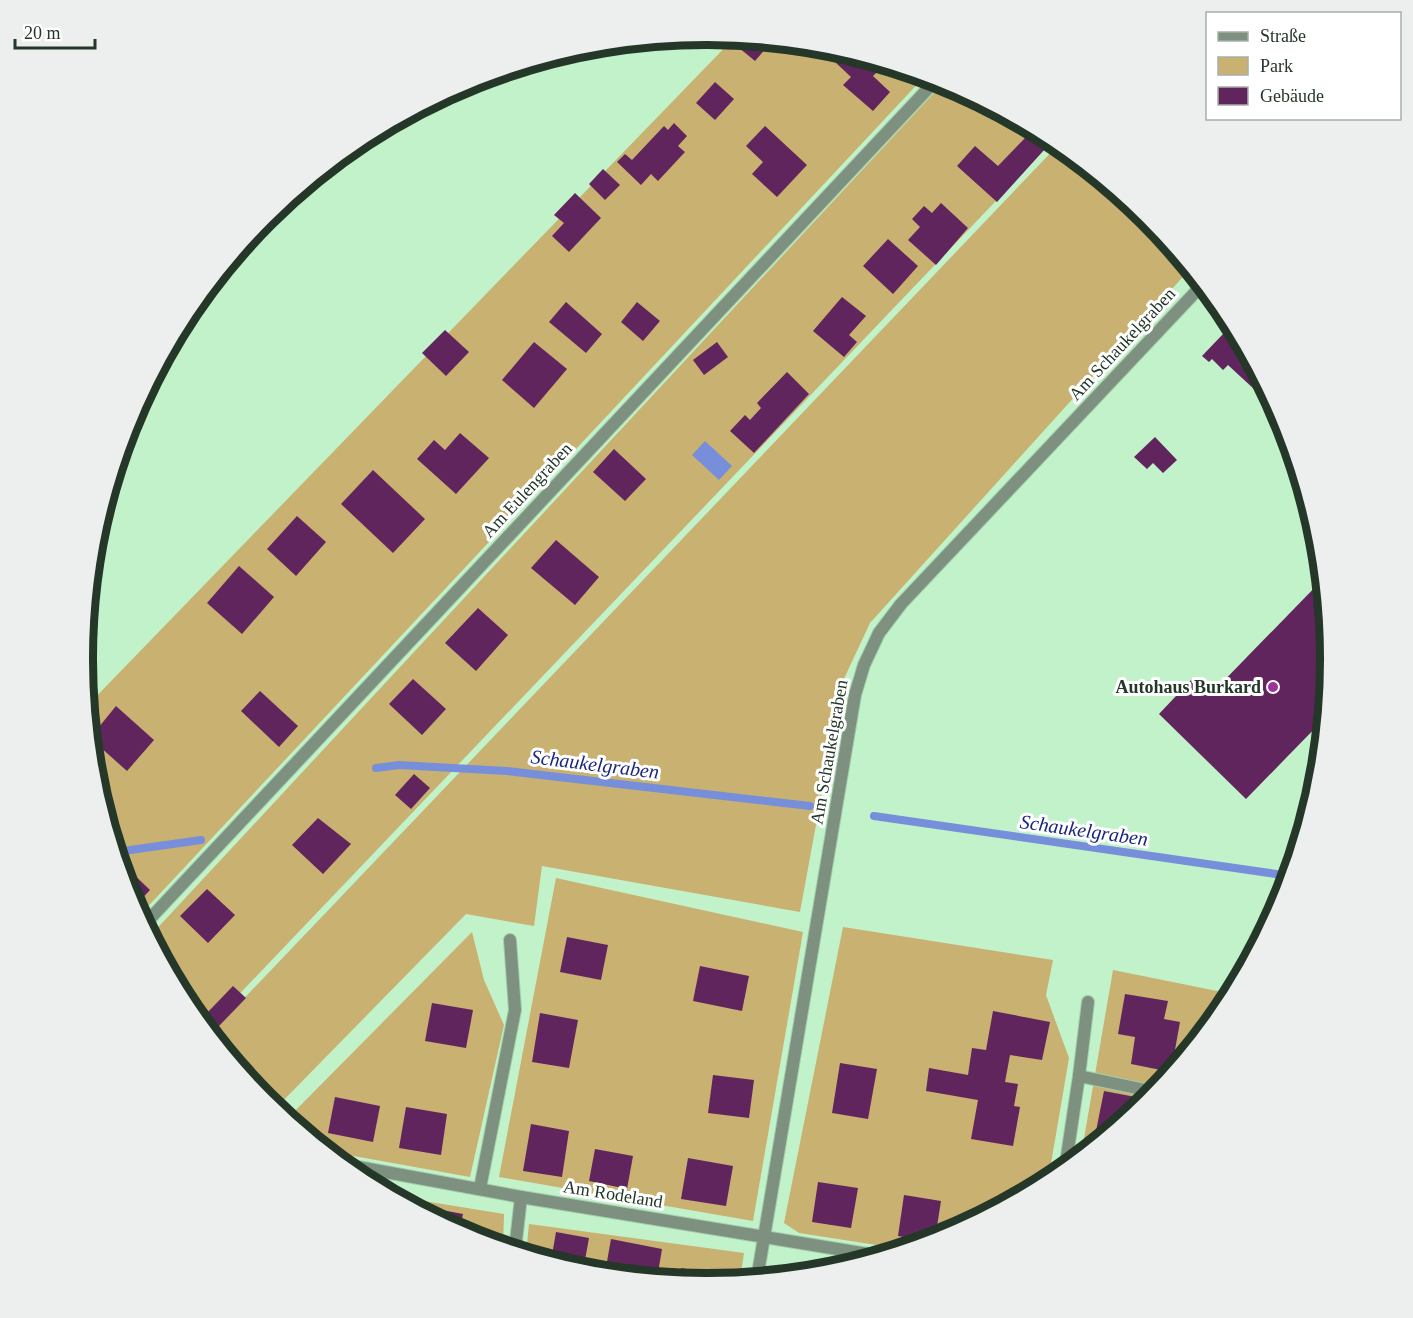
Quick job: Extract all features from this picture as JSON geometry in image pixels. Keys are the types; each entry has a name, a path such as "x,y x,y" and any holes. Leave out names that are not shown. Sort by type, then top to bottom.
{"street":[{"name":"Am Eulengraben","path":"150,918 929,87"},
{"name":"Am Schaukelgraben","path":"758,1271 855,695 864,665 879,633 902,604 1197,290"},
{"path":"480,1188 515,1010 510,940"},
{"path":"1067,1156 1088,1002"},
{"path":"1079,1076 1144,1090"},
{"name":"Am Rodeland","path":"362,1167 521,1197 861,1253"},
{"path":"515,1242 521,1197"}],"green space":[{"path":"727,46 787,50 826,57 865,66 918,83 146,909 113,818 104,779 94,699"},
{"path":"936,90 978,108 1047,147 212,1023 175,966 156,930"},
{"path":"1052,151 1111,197 1141,225 1185,274 870,623 842,683 800,912 542,866 534,926 466,914 282,1102 245,1064 216,1028"},
{"path":"556,878 803,932 753,1221 499,1177"},
{"path":"843,927 1053,960 1046,995 1069,1058 1050,1168 978,1210 884,1246 799,1233 784,1223"},
{"path":"472,932 484,980 504,1025 470,1177 344,1154 293,1113"},
{"path":"1113,970 1222,992 1194,1033 1168,1064 1141,1093 1083,1143"},
{"path":"415,1200 504,1214 503,1238"},
{"path":"529,1224 744,1253 741,1272 666,1272 587,1261 527,1245"}],"water":[{"path":"705,441 732,466 719,480 692,455"}],"building":[{"path":"747,46 766,48 755,61 738,47"},
{"path":"836,59 879,70 873,76 890,92 873,111 843,85 851,77 834,61"},
{"path":"715,82 734,99 715,120 696,103"},
{"path":"674,123 687,136 678,146 685,152 658,181 651,174 641,185 617,162 625,154 632,160 664,126 668,130"},
{"path":"1010,125 1047,147 997,202 957,166 975,146 998,166 1025,138"},
{"path":"765,126 807,165 777,197 752,174 763,162 746,146"},
{"path":"603,169 620,185 605,200 589,184"},
{"path":"575,193 601,218 569,252 552,236 564,223 554,215"},
{"path":"941,203 968,228 936,265 908,240 920,227 912,219 924,206 932,213"},
{"path":"888,239 918,266 893,294 863,266"},
{"path":"842,297 866,316 849,335 857,342 844,357 813,331"},
{"path":"566,302 602,334 586,353 549,322"},
{"path":"637,302 660,321 643,341 621,322"},
{"path":"445,330 469,352 446,376 422,353"},
{"path":"1224,333 1257,387 1255,390 1228,365 1223,370 1212,359 1209,362 1202,356"},
{"path":"534,342 567,369 534,408 502,380"},
{"path":"717,342 728,357 704,375 693,360"},
{"path":"787,372 809,394 754,453 730,431 745,415 750,420 761,408 757,403"},
{"path":"460,433 489,458 456,494 417,459 434,440 445,450"},
{"path":"1155,437 1177,460 1163,473 1153,463 1147,469 1134,457"},
{"path":"614,449 646,479 625,501 593,472"},
{"path":"373,470 425,519 393,553 341,504"},
{"path":"297,516 326,542 296,576 267,549"},
{"path":"556,540 599,577 575,605 531,568"},
{"path":"239,566 274,597 242,634 207,603"},
{"name":"Autohaus Burkard","path":"1316,586 1320,659 1316,727 1246,799 1159,714 1193,678 1210,695"},
{"path":"478,608 508,635 476,671 445,643"},
{"path":"413,679 446,709 422,735 389,704"},
{"path":"260,691 298,726 279,747 241,711"},
{"path":"116,706 154,740 127,771 99,746 97,729"},
{"path":"414,774 430,788 411,809 395,795"},
{"path":"318,818 351,844 323,874 292,845"},
{"path":"131,872 150,890 141,899"},
{"path":"207,889 235,915 208,943 180,916"},
{"path":"567,937 608,945 601,980 560,972"},
{"path":"700,966 749,976 742,1011 693,1001"},
{"path":"233,986 246,998 219,1026 206,1014"},
{"path":"1125,994 1168,1001 1164,1019 1180,1022 1174,1057 1162,1070 1131,1064 1135,1037 1118,1034"},
{"path":"432,1003 473,1010 466,1048 425,1041"},
{"path":"993,1011 1050,1022 1042,1060 1010,1055 1005,1082 1018,1084 1014,1106 1020,1107 1013,1146 971,1139 978,1100 926,1091 929,1068 968,1075 972,1048 986,1050"},
{"path":"540,1013 578,1020 569,1068 532,1062"},
{"path":"840,1063 877,1069 868,1119 832,1113"},
{"path":"713,1075 754,1080 749,1118 708,1113"},
{"path":"1104,1091 1137,1097 1111,1121 1096,1134"},
{"path":"335,1097 380,1106 373,1142 328,1133"},
{"path":"406,1107 447,1114 441,1155 399,1148"},
{"path":"531,1124 569,1131 562,1177 523,1171"},
{"path":"595,1149 633,1156 627,1189 589,1181"},
{"path":"688,1158 733,1166 726,1206 681,1199"},
{"path":"818,1182 858,1188 851,1228 812,1222"},
{"path":"904,1195 941,1201 937,1228 910,1238 898,1236"},
{"path":"431,1208 463,1214 461,1221"},
{"path":"556,1232 589,1238 585,1261 552,1253"},
{"path":"611,1239 662,1249 658,1271 606,1264"},
{"path":"681,1268 708,1273 706,1273 680,1272"}],"waterway":[{"name":"Schaukelgraben","path":"376,768 399,765 507,771 810,806"},
{"name":"Schaukelgraben","path":"874,816 1281,875"},
{"name":"Schaukelgraben","path":"123,851 201,840"}],"place":[{"name":"Autohaus Burkard","path":"1273,687"}]}
